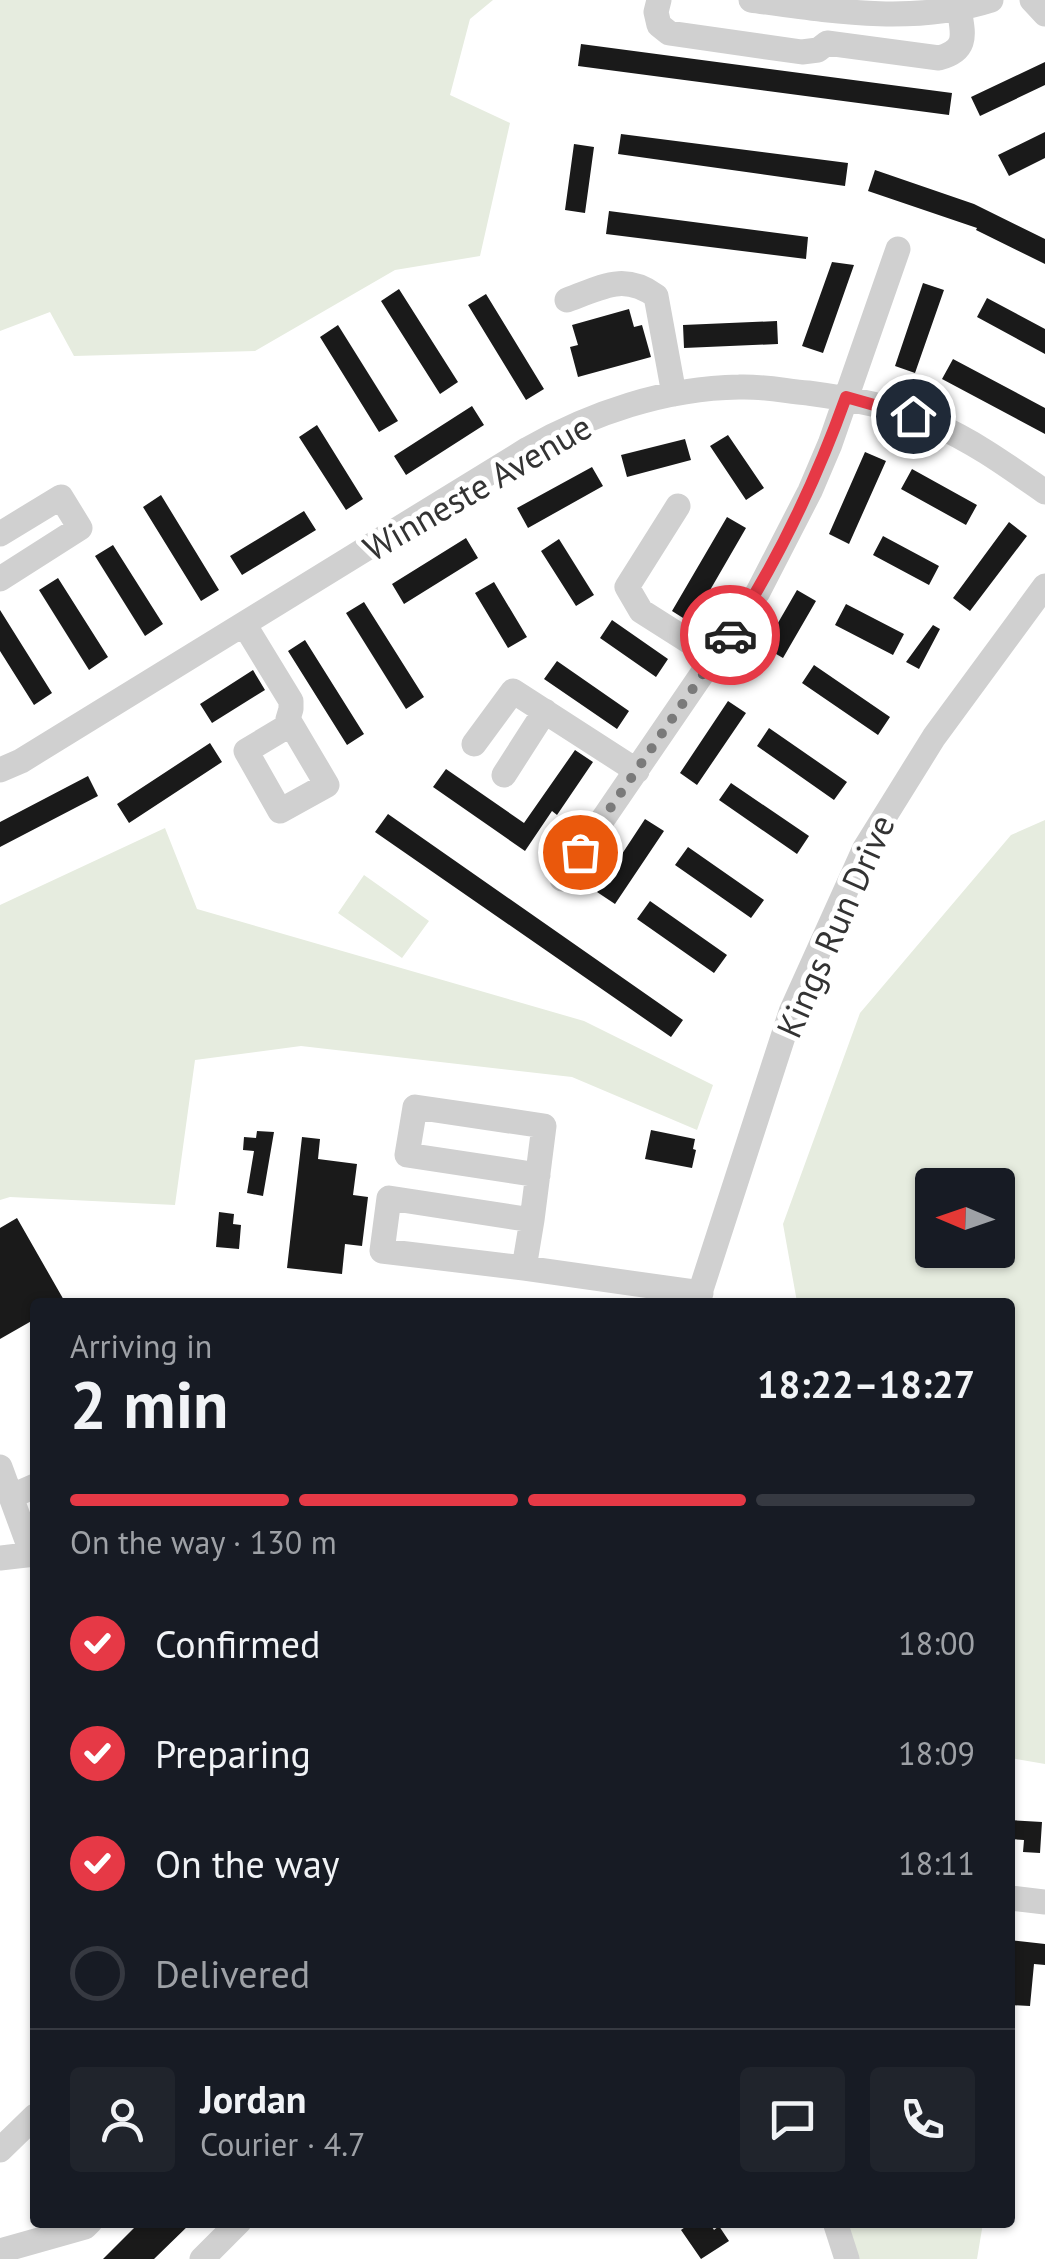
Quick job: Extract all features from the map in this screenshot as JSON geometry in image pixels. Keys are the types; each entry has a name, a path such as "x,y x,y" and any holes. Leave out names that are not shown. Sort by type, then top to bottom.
{"street":[{"path":"659,0 658,25 669,33 802,52 827,44 939,58 959,48 963,38 959,8"},
{"path":"752,0 864,14 921,14 991,0"},
{"path":"1032,0 1045,14"},
{"path":"827,44 829,10"},
{"path":"562,879 758,592 810,490 898,249"},
{"path":"567,300 619,282 632,283 656,296 674,394"},
{"name":"Winneste Avenue","path":"0,770 21,761 564,428 674,394 741,386 846,397 894,409 968,440 1045,492"},
{"path":"0,534 61,498 80,528 0,580"},
{"path":"678,506 628,587 641,611 715,658"},
{"name":"Kings Run Drive","path":"699,1298 791,1012 864,848 934,737 1045,586"},
{"path":"244,624 290,701 290,724"},
{"path":"474,744 514,691 636,771"},
{"path":"504,776 544,712"},
{"path":"524,1268 532,1220 538,1175 544,1126 414,1107 407,1156 538,1175"},
{"path":"532,1220 389,1198 382,1252 524,1268 699,1298"},
{"path":"0,1467 23,1490 30,1535"},
{"path":"0,1558 30,1554"},
{"path":"1015,1899 1045,1902"},
{"path":"0,2150 30,2121"},
{"path":"0,2251 81,2228"},
{"path":"202,2259 233,2228"},
{"path":"837,2228 848,2259"}],"shaded area":[{"path":"0,0 493,0 470,19 450,95 510,123 480,256 395,270 255,351 74,356 50,312 0,331"},
{"path":"1045,820 1045,1764 1015,1759 1015,1298 796,1298 783,1224 860,1013 1011,835"},
{"path":"165,828 197,909 584,1021 713,1085 697,1130 572,1077 301,1046 195,1060 175,1205 10,1197 0,1200 0,905"},
{"path":"364,875 429,921 402,958 338,913"},
{"path":"846,2228 982,2228 977,2259 856,2259"}],"building":[{"path":"581,44 952,93 949,115 578,66"},
{"path":"1045,62 1045,85 980,116 971,97"},
{"path":"1045,132 1045,158 1009,176 998,155"},
{"path":"621,134 848,163 845,186 618,154"},
{"path":"574,144 594,147 585,213 565,210"},
{"path":"875,170 974,204 1045,239 1045,264 977,228 868,191"},
{"path":"609,211 808,237 806,259 606,234"},
{"path":"832,262 854,265 823,353 802,346"},
{"path":"923,283 944,290 915,373 895,366"},
{"path":"399,289 458,382 440,394 381,301"},
{"path":"486,294 544,389 526,400 468,305"},
{"path":"987,298 1045,329 1045,354 977,317"},
{"path":"629,309 634,327 642,325 651,357 578,377 570,347 578,345 572,325"},
{"path":"777,321 778,344 684,348 683,325"},
{"path":"338,325 398,421 379,432 320,337"},
{"path":"953,359 1045,408 1045,434 942,379"},
{"path":"472,406 484,425 406,475 394,456"},
{"path":"317,425 363,499 346,510 299,437"},
{"path":"728,435 764,488 746,500 710,446"},
{"path":"685,439 691,460 627,477 621,455"},
{"path":"865,452 886,461 849,544 829,534"},
{"path":"592,467 603,486 528,528 517,508"},
{"path":"912,469 977,505 966,525 901,489"},
{"path":"161,495 219,590 201,601 143,507"},
{"path":"304,511 316,530 242,575 230,556"},
{"path":"727,517 746,528 691,623 672,611"},
{"path":"1009,522 1027,536 970,611 953,598"},
{"path":"883,536 939,566 929,585 873,555"},
{"path":"466,538 478,558 404,604 392,584"},
{"path":"559,539 594,595 576,606 541,551"},
{"path":"113,545 163,624 145,636 95,556"},
{"path":"58,578 108,657 89,670 39,590"},
{"path":"494,582 527,637 508,648 475,593"},
{"path":"797,590 816,601 783,658 764,647"},
{"path":"364,602 424,697 406,709 346,613"},
{"path":"846,604 904,634 893,655 835,625"},
{"path":"0,610 52,693 34,705 0,651"},
{"path":"612,620 668,659 656,677 600,638"},
{"path":"933,625 940,629 919,669 906,662"},
{"path":"305,640 364,734 347,745 288,651"},
{"path":"557,661 629,711 617,729 544,679"},
{"path":"814,665 890,717 878,735 802,683"},
{"path":"253,670 265,690 212,723 200,704"},
{"path":"728,701 746,713 697,785 680,773"},
{"path":"769,728 847,782 834,800 757,746"},
{"path":"210,743 222,762 129,823 117,804"},
{"path":"575,750 593,762 557,815 552,811 525,851 433,787 446,769 524,823"},
{"path":"88,776 98,796 0,847 0,822"},
{"path":"731,783 809,836 797,854 719,800"},
{"path":"388,814 683,1020 671,1037 375,832"},
{"path":"645,819 664,831 615,904 597,892"},
{"path":"688,847 764,900 751,918 675,865"},
{"path":"650,901 727,955 714,973 637,919"},
{"path":"651,1130 695,1139 692,1168 645,1159"},
{"path":"257,1131 274,1132 263,1196 247,1193 254,1151 243,1150 244,1137 256,1138"},
{"path":"302,1137 320,1139 318,1159 357,1164 353,1195 368,1197 362,1246 345,1244 342,1274 287,1268"},
{"path":"219,1212 234,1214 233,1224 241,1225 239,1249 216,1247"},
{"path":"17,1218 63,1298 30,1298 30,1322 0,1339 0,1228"},
{"path":"1015,1820 1042,1822 1040,1853 1023,1852 1024,1840 1015,1839"},
{"path":"1015,1941 1045,1944 1045,1965 1034,1964 1030,2006 1015,2005"},
{"path":"134,2228 186,2228 154,2259 103,2259"},
{"path":"720,2228 729,2241 701,2259 681,2230"}],"way so far":[{"path":"580,852 730,635"}],"route":[{"path":"730,635 758,592 810,490 846,397 913,416"}]}
